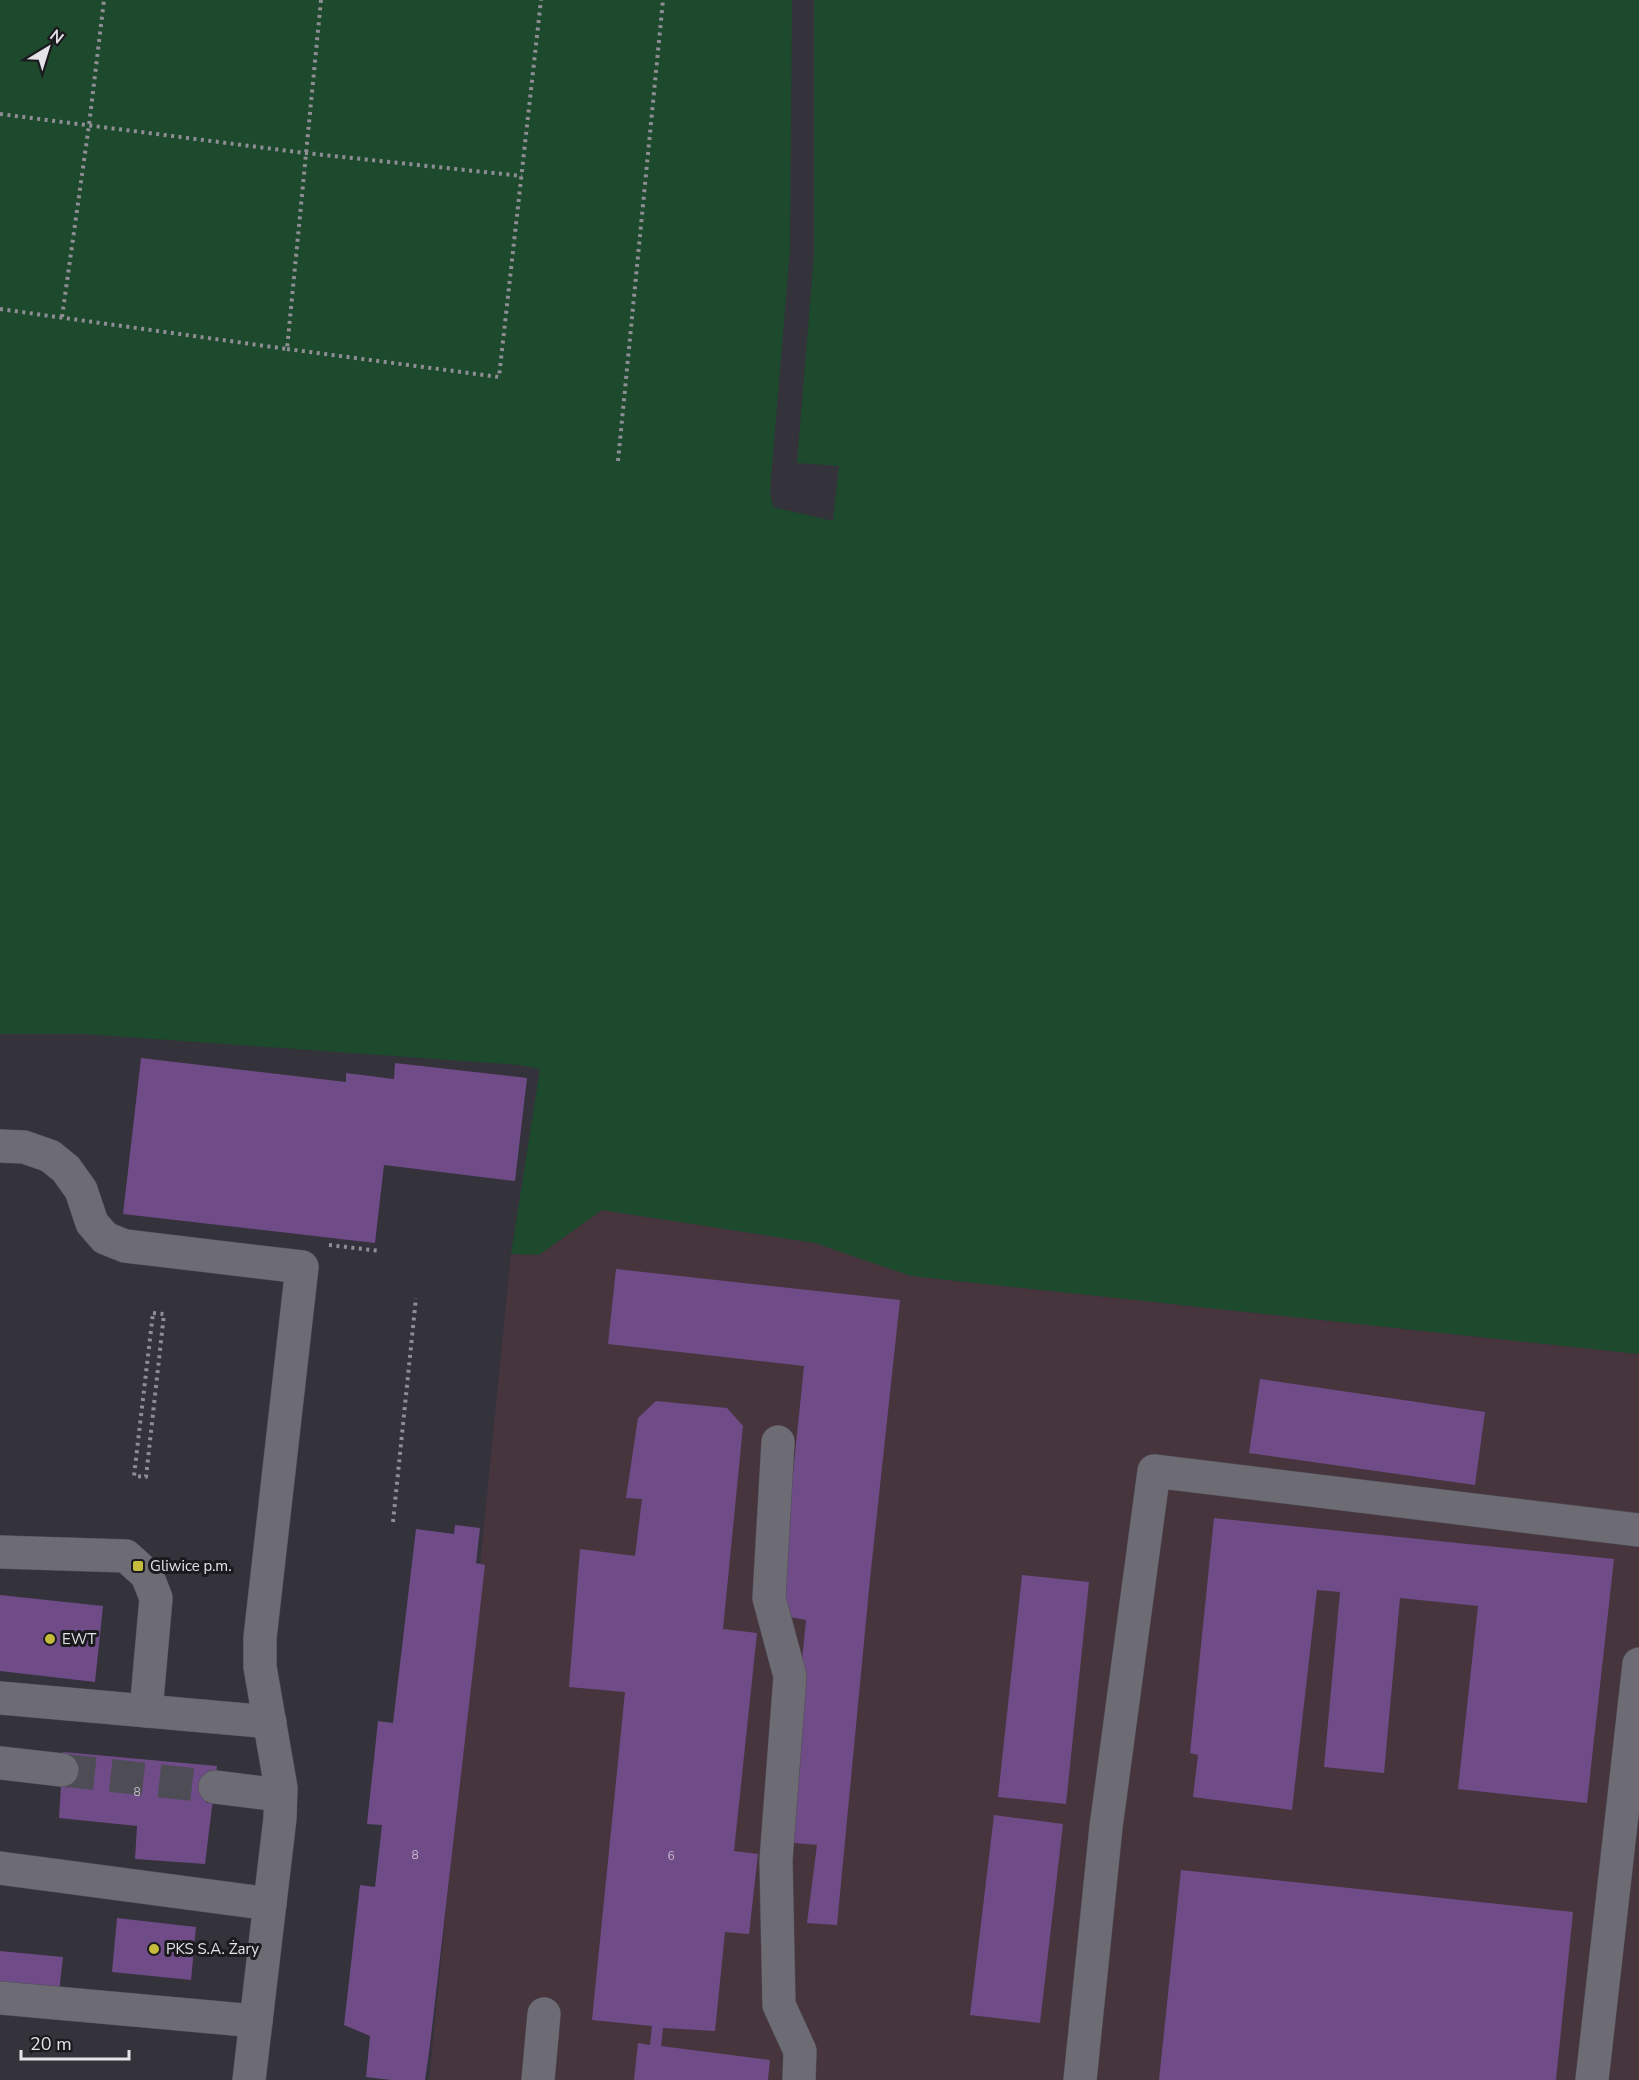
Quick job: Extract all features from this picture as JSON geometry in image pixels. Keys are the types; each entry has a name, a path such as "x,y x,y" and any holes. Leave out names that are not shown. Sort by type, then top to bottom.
{"lane":[{"path":"0,1146 24,1147 50,1156 66,1169 81,1190 92,1223 105,1238 125,1246 302,1268 260,1638 260,1667 280,1795 280,1818 249,2080"},
{"path":"778,1442 769,1598 790,1676 776,1860 778,2005 800,2051 799,2080"},
{"path":"1080,2080 1106,1827 1154,1472 1639,1530"},
{"path":"0,1552 126,1556 147,1575 156,1598 146,1711"},
{"path":"1592,2080 1639,1664"},
{"path":"0,1698 270,1722"},
{"path":"0,1763 62,1770"},
{"path":"215,1787 280,1795"},
{"path":"0,1868 270,1904"},
{"path":"0,1998 256,2021"},
{"path":"538,2080 544,2014"}],"path":[{"path":"62,317 104,0"},
{"path":"287,349 321,0"},
{"path":"0,309 499,377 541,0"},
{"path":"618,461 663,0"},
{"path":"0,114 305,153 522,176"},
{"path":"393,1522 416,1298"},
{"path":"153,1313 164,1314 146,1477 134,1476 153,1313"}],"shaded area":[{"path":"602,1210 815,1243 911,1276 1639,1354 1639,2080 429,2080 511,1254 539,1255"}],"green space":[{"path":"0,0 792,0 790,249 770,491 773,507 833,521 839,466 797,463 814,255 814,0 1639,0 1639,1354 911,1276 815,1243 602,1210 539,1255 511,1254 540,1069 520,1065 85,1034 0,1034"}],"building":[{"path":"141,1058 346,1082 346,1073 394,1079 395,1063 527,1078 515,1181 384,1165 375,1243 123,1214"},
{"path":"616,1269 900,1300 870,1579 837,1925 807,1923 817,1845 784,1842 806,1620 790,1617 780,1601 804,1366 608,1344"},
{"path":"1260,1379 1485,1412 1475,1485 1249,1453"},
{"path":"656,1401 727,1408 743,1426 723,1629 757,1633 734,1851 758,1854 749,1934 725,1932 715,2031 663,2028 661,2046 770,2060 768,2080 634,2080 638,2043 650,2045 652,2026 592,2020 625,1692 569,1687 580,1549 635,1556 642,1499 626,1498 638,1418"},
{"path":"1214,1518 1614,1559 1587,1803 1458,1789 1478,1606 1400,1598 1384,1773 1324,1767 1340,1592 1317,1590 1292,1810 1193,1797 1198,1755 1190,1753"},
{"path":"455,1525 480,1528 476,1563 485,1565 425,2080 366,2077 370,2036 344,2025 360,1885 375,1887 382,1825 367,1824 378,1721 393,1723 416,1529 454,1534"},
{"path":"1022,1575 1089,1582 1066,1804 998,1797"},
{"name":"EWT","path":"0,1595 103,1606 95,1682 0,1671"},
{"path":"63,1752 217,1766 205,1864 135,1859 137,1826 59,1818"},
{"path":"994,1815 1063,1824 1040,2023 970,2015"},
{"path":"1181,1870 1573,1912 1556,2080 1159,2080"},
{"name":"PKS S.A. Żary","path":"117,1918 196,1927 191,1980 112,1972"},
{"path":"0,1951 63,1957 56,2018 0,2012"}],"tunnel":[{"path":"62,1770 215,1787"}],"place":[{"name":"Gliwice p.m.","path":"138,1566"},
{"name":"EWT","path":"50,1639"},
{"name":"PKS S.A. Żary","path":"154,1949"}]}
